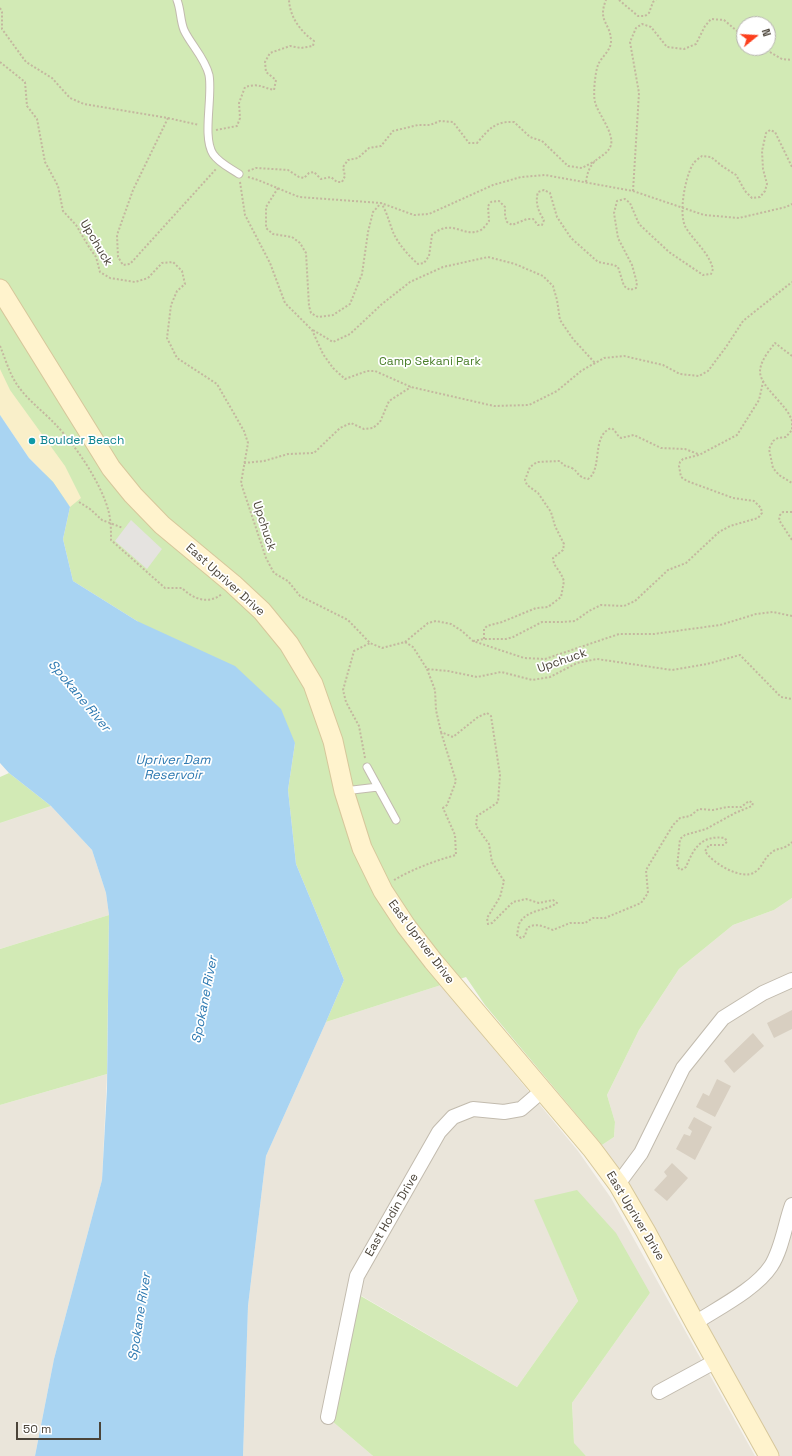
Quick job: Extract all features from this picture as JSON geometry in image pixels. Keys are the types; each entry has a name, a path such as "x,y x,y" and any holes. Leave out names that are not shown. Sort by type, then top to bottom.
{"main road":[{"name":"East Upriver Drive","path":"0,289 111,468 162,525 233,584 262,611 289,644 313,684 333,741 344,791 362,848 383,891 406,926 434,961 592,1149 618,1184 769,1456"}],"street":[{"path":"618,1184 641,1153 683,1068 723,1018 762,993 792,980"},
{"name":"East Hodin Drive","path":"328,1417 357,1276 439,1132 453,1117 472,1109 504,1112 521,1109 542,1090"},
{"path":"695,1323 754,1285 771,1266 783,1238 792,1204"},
{"path":"659,1392 716,1361"}],"lane":[{"path":"177,0 181,8 184,29 205,65 209,76 207,140 212,153 221,163 239,174"},
{"path":"367,767 396,820"},
{"path":"344,791 378,787"}],"path":[{"path":"0,8 2,12 2,29 26,62 52,78 70,98 84,104 197,124 212,131 237,126 240,118 239,103 245,87 257,84 274,90 276,80 266,72 265,62 270,53 290,46 301,48 313,46 314,40 305,34 297,24 290,9 290,0"},
{"path":"239,174 256,168 288,170 299,177 304,178 310,173 314,172 321,179 331,177 337,182 342,182 345,176 343,167 348,160 358,158 368,148 381,146 393,131 418,125 430,125 440,121 453,122 469,143 478,143 490,129 504,122 514,122 530,137 542,141 568,166 582,168 607,153 611,144 609,130 595,101 595,84 598,65 607,52 611,42 610,31 605,22 602,10 606,0"},
{"path":"619,0 638,16 645,16 649,13 653,2 656,0"},
{"path":"633,191 639,93 630,42 636,28 642,24 650,27 667,47 684,49 696,44 705,26 711,19 724,20 736,30"},
{"path":"776,56 782,59 792,60"},
{"name":"Upchuck","path":"0,62 25,82 27,106 37,119 45,162 58,186 62,211 76,225 96,257 100,272 110,278 134,282 148,278 162,263 173,262 182,271 186,284 177,291 171,305 167,338 177,358 217,384 244,431 248,443 241,483 266,558 274,573 288,581 300,596 348,620 370,643"},
{"path":"168,118 133,190 117,235 118,257 123,265 130,264 221,163"},
{"path":"381,203 386,210 394,234 410,257 418,264 424,263 429,256 432,235 438,230 448,226 473,233 482,230 490,221 488,206 491,202 499,201 505,207 506,222 512,225 527,219 533,219 538,225 542,225 544,220 538,212 536,198 538,192 544,190 550,193 557,217 571,238 598,262 618,267 624,286 630,290 636,288 637,283 632,265 618,238 614,213 617,201 625,199 630,203 639,224 668,252 703,274 711,274 713,269 711,261 682,221 684,189 693,164 702,156 711,157 736,175 745,191 752,198 760,197 766,191 762,151 766,133 770,130 775,132 792,168"},
{"path":"586,182 588,172 595,161"},
{"path":"239,174 299,197 381,203 414,215 429,214 493,184 521,177 545,175 633,191 704,215 739,218 786,207 792,204"},
{"path":"239,174 245,216 270,263 285,303 312,330 333,342 350,334 382,304 410,282 443,268 488,257 515,264 544,276 553,286 560,320 573,340 595,362"},
{"path":"278,188 266,207 266,228 273,234 292,237 300,243 306,253 309,306 311,313 318,317 333,315 350,304 362,274 368,232 373,212 381,203"},
{"path":"312,330 323,354 333,368 344,379 367,371 375,371 410,388 494,406 530,405 557,391 581,371 604,358 624,356 663,365 680,374 699,376 708,371 743,321 792,282"},
{"path":"792,356 775,343 765,356 760,372 763,382 779,400 792,421 792,430 786,437 778,438 773,441 769,449 773,468 778,475 792,482"},
{"path":"0,346 16,383 73,446 90,472 104,498 109,512 111,540 165,588 182,588 189,595 202,600 214,599 233,584"},
{"path":"473,641 484,639 506,639 542,622 575,621 601,605 624,606 635,601 668,570 686,563 720,532 730,526 758,518 762,513 761,508 754,501 733,498 686,481 681,477 679,466 683,459 699,455 737,435 759,400 763,382"},
{"path":"244,463 264,461 288,454 314,453 340,428 351,423 364,428 373,428 380,422 390,401 410,388"},
{"path":"484,639 484,629 486,626 502,622 536,608 548,607 561,597 564,581 554,564 553,558 563,550 564,544 555,526 551,512 538,493 527,485 525,480 530,467 537,462 560,461 565,467 572,468 581,477 588,479 594,472 600,442 607,429 611,428 615,430 621,438 634,434 661,448 685,449 699,455"},
{"path":"79,502 90,509 102,520 123,528"},
{"path":"792,512 783,512 780,515 779,520 792,540"},
{"path":"367,767 359,726 346,702 343,690 354,651 370,643 382,648 405,642 428,623 436,621 451,624 473,641 524,658 545,659 619,634 654,634 720,625 756,614 773,612 792,616"},
{"path":"383,891 394,880 410,871 432,862 456,855 455,834 443,808 447,805 456,781 441,732 436,710 435,690 427,669 413,647 405,642"},
{"name":"Upchuck","path":"427,669 448,671 477,677 501,672 532,680 550,677 578,663 597,659 672,670 707,664 740,655 781,697 792,700"},
{"path":"441,732 453,737 478,717 487,713 491,716 500,775 498,802 477,816 476,826 489,844 492,862 504,881 500,897 487,918 488,924 492,924 513,902 526,899 539,903 553,900 557,902 553,906 530,914 520,922 517,935 521,938 525,936 527,928 532,924 538,924 553,930 570,923 585,923 593,918 605,918 641,903 648,893 646,870 673,825 680,818 690,816 700,809 713,810 727,807 741,807 750,801 753,803 752,806 735,813 706,829 685,835 680,839 677,867 681,870 686,867 692,852 702,841 719,837 725,838 727,842 723,845 708,845 705,851 709,858 736,874 751,875 757,872 771,852 786,848 792,842"}],"shaded area":[{"path":"131,520 162,549 147,569 115,541"},
{"path":"51,806 92,850 106,893 109,915 0,949 0,823"},
{"path":"792,898 792,1456 779,1456 602,1145 614,1137 615,1122 607,1095 639,1030 679,969 733,925 774,910"},
{"path":"441,985 578,1151 611,1198 755,1456 586,1456 574,1444 572,1403 650,1293 535,1200 578,1301 517,1387 360,1295 332,1421 373,1456 243,1456 248,1306 266,1156 326,1022"},
{"path":"107,1074 102,1180 54,1359 35,1456 0,1456 0,1105"}],"green space":[{"name":"Camp Sekani Park","path":"0,0 792,0 792,898 774,910 733,925 679,969 639,1030 607,1095 615,1122 614,1137 602,1145 485,1005 466,977 326,1022 344,980 296,864 288,790 295,743 137,621 73,581 63,539 70,507 0,415"},
{"path":"9,773 51,806 0,823 0,777"},
{"path":"109,915 107,1074 0,1105 0,949"},
{"path":"577,1190 616,1233 650,1293 572,1403 574,1443 586,1456 373,1456 332,1421 359,1295 517,1387 578,1301 534,1200"}],"sand":[{"name":"Boulder Beach","path":"0,369 10,390 65,466 81,498 70,507 53,482 29,458 0,415"}],"water":[{"name":"Upriver Dam Reservoir","path":"0,415 29,458 53,482 70,507 63,539 73,581 137,621 235,666 281,709 295,743 288,790 296,864 344,980 266,1156 248,1306 243,1456 35,1456 54,1359 102,1180 107,1089 109,915 106,893 92,850 51,806 9,773 0,763"}],"building":[{"path":"792,1010 792,1029 774,1038 767,1023"},
{"path":"753,1033 764,1046 734,1073 724,1061"},
{"path":"717,1079 731,1086 715,1117 696,1107 703,1093 709,1096"},
{"path":"694,1117 712,1127 695,1160 676,1149 684,1134 690,1136 692,1131 688,1128"},
{"path":"672,1163 688,1178 667,1201 654,1190 667,1176 664,1172"}],"place":[{"name":"Boulder Beach","path":"32,441"}],"water label":[{"name":"Spokane River","path":"79,696"},
{"name":"Spokane River","path":"205,1000"},
{"name":"Spokane River","path":"140,1317"}]}
